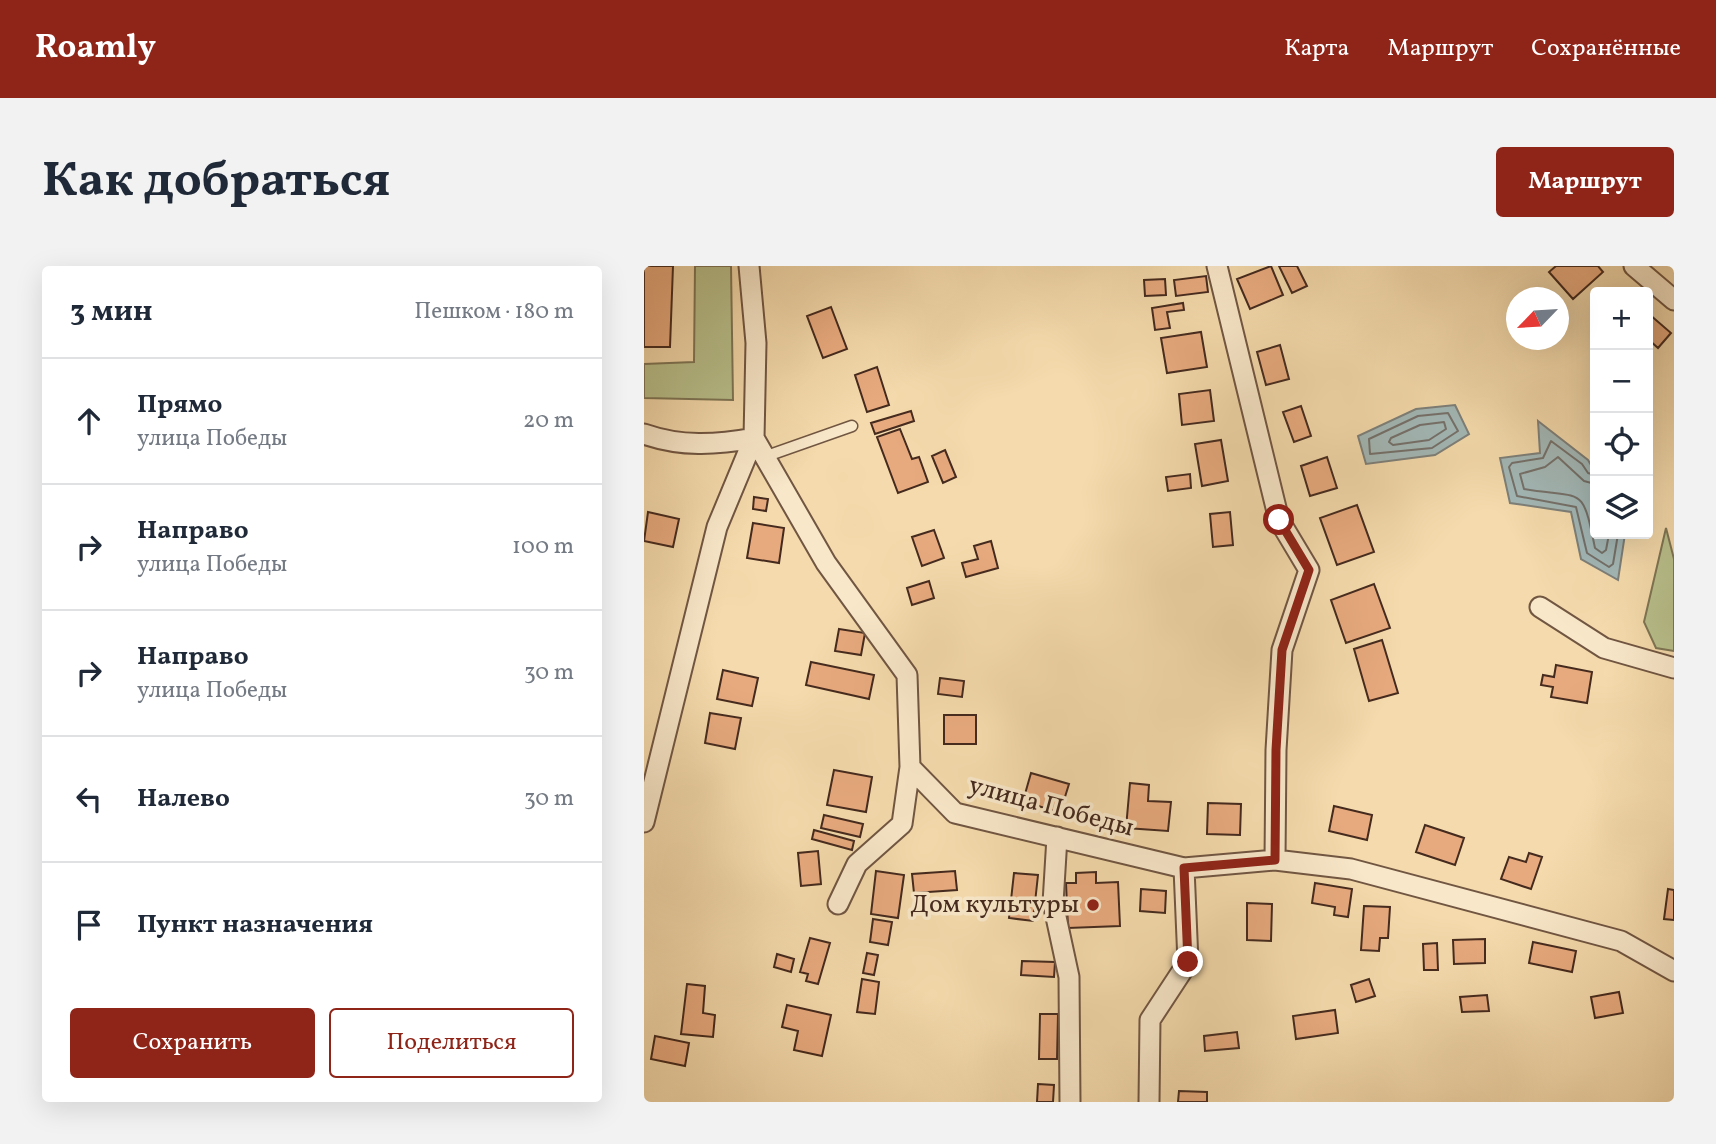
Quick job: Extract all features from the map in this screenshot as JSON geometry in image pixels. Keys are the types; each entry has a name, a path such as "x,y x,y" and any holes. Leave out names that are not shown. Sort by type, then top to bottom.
{"street":[{"path":"644,822 717,527 754,438 756,343 749,266"},
{"path":"1217,266 1279,520 1309,570 1282,650 1276,750 1275,860"},
{"path":"1634,266 1674,300"},
{"path":"644,434 695,444 719,445 754,438"},
{"path":"754,438 826,563 907,674 910,767 902,824 857,864 838,904"},
{"path":"1540,607 1604,648 1674,668"},
{"path":"644,754 656,775"},
{"name":"улица Победы","path":"910,767 955,813 1184,868 1275,860 1351,869 1621,942 1674,971"},
{"path":"1057,837 1053,903 1069,977 1070,1102"},
{"path":"1149,1102 1150,1020 1188,962 1184,868"}],"lane":[{"path":"764,457 852,426"}],"green space":[{"path":"695,266 731,266 733,400 644,398 644,364 694,362"},
{"path":"1666,528 1674,559 1674,651 1656,648 1644,622"}],"water":[{"path":"1455,405 1469,434 1435,455 1366,464 1358,436 1416,409"},
{"path":"1538,421 1588,460 1590,539 1624,539 1618,580 1581,559 1571,512 1510,503 1500,458 1540,453"}],"building":[{"path":"644,266 673,266 670,347 644,347"},
{"path":"1271,266 1283,295 1250,309 1237,279"},
{"path":"1279,266 1297,266 1307,286 1292,293"},
{"path":"1556,266 1598,266 1603,272 1573,299 1569,294 1569,287 1562,287 1549,272"},
{"path":"1206,276 1208,292 1176,296 1174,280"},
{"path":"1165,279 1166,295 1145,296 1144,280"},
{"path":"1183,303 1184,310 1167,312 1170,328 1155,330 1152,308"},
{"path":"831,307 847,349 823,358 807,316"},
{"path":"1653,317 1671,333 1658,348 1653,344"},
{"path":"1201,332 1207,367 1167,373 1161,338"},
{"path":"1280,345 1289,379 1266,385 1257,352"},
{"path":"877,367 889,405 867,412 855,375"},
{"path":"1210,390 1214,421 1182,425 1179,394"},
{"path":"1301,406 1311,436 1294,442 1283,412"},
{"path":"911,411 914,421 875,434 871,423"},
{"path":"900,429 912,459 919,457 928,482 898,493 877,437"},
{"path":"1221,440 1228,481 1202,486 1195,444"},
{"path":"945,450 956,477 943,483 932,456"},
{"path":"1327,457 1337,488 1310,496 1301,466"},
{"path":"1190,474 1191,488 1168,491 1166,477"},
{"path":"754,497 768,499 766,511 753,509"},
{"path":"1357,505 1374,552 1337,565 1320,518"},
{"path":"648,512 679,519 673,547 644,541"},
{"path":"1230,512 1233,545 1213,547 1210,514"},
{"path":"753,523 784,528 779,563 747,558"},
{"path":"934,530 944,558 922,566 912,537"},
{"path":"991,541 998,568 966,577 962,563 978,559 974,546"},
{"path":"929,581 934,598 912,605 907,588"},
{"path":"1374,584 1390,628 1346,643 1331,600"},
{"path":"839,629 865,633 861,655 835,651"},
{"path":"1382,640 1398,693 1369,701 1354,649"},
{"path":"811,662 874,675 869,699 806,685"},
{"path":"1556,665 1592,672 1587,703 1551,697 1553,687 1541,685 1543,675 1554,677"},
{"path":"723,670 758,678 752,706 717,699"},
{"path":"940,678 964,681 962,697 938,694"},
{"path":"710,713 741,718 735,749 705,743"},
{"path":"944,715 976,715 976,744 944,744"},
{"path":"834,770 872,777 866,812 827,805"},
{"path":"1031,773 1069,784 1060,813 1023,801"},
{"path":"1130,783 1149,785 1148,801 1171,802 1168,831 1126,828"},
{"path":"1208,803 1241,804 1240,835 1207,834"},
{"path":"1334,806 1372,815 1367,840 1329,831"},
{"path":"824,815 863,824 860,837 821,828"},
{"path":"1425,825 1464,838 1455,865 1416,852"},
{"path":"814,830 854,841 852,850 812,839"},
{"path":"818,851 821,884 801,886 798,853"},
{"path":"1529,853 1542,857 1531,889 1501,879 1509,857 1526,862"},
{"path":"876,871 904,875 898,918 871,914"},
{"path":"955,871 957,890 914,893 912,874"},
{"name":"Дом культуры","path":"1096,872 1096,883 1118,882 1120,926 1068,928 1066,883 1076,883 1076,873"},
{"path":"1014,873 1038,875 1033,921 1009,918"},
{"path":"1315,883 1352,889 1348,917 1334,915 1335,907 1312,903"},
{"path":"1141,889 1166,891 1165,913 1140,911"},
{"path":"1668,889 1674,890 1674,920 1664,919"},
{"path":"1247,903 1272,904 1271,941 1247,940"},
{"path":"1364,906 1390,907 1388,938 1380,938 1379,951 1361,950"},
{"path":"873,919 892,922 888,945 870,942"},
{"path":"810,938 830,943 818,984 806,981 808,974 800,972"},
{"path":"1485,939 1485,963 1454,964 1453,940"},
{"path":"1533,942 1576,951 1572,972 1529,963"},
{"path":"1437,943 1438,970 1424,970 1423,944"},
{"path":"867,953 878,955 874,975 863,973"},
{"path":"777,954 794,959 791,972 774,967"},
{"path":"1022,961 1055,962 1054,977 1021,975"},
{"path":"862,979 879,982 875,1014 857,1012"},
{"path":"1369,979 1375,996 1356,1002 1351,985"},
{"path":"687,984 705,986 703,1013 715,1015 713,1037 681,1034"},
{"path":"1619,992 1623,1013 1595,1018 1591,997"},
{"path":"1487,995 1489,1011 1462,1012 1460,997"},
{"path":"787,1005 831,1015 822,1056 794,1050 798,1031 782,1027"},
{"path":"1335,1010 1338,1033 1296,1039 1293,1016"},
{"path":"1040,1014 1058,1014 1057,1059 1039,1059"},
{"path":"1237,1032 1239,1048 1205,1051 1204,1036"},
{"path":"655,1036 689,1043 685,1066 651,1059"},
{"path":"1038,1084 1054,1085 1053,1102 1037,1102"},
{"path":"1179,1091 1207,1092 1207,1102 1178,1102"}],"place":[{"name":"Дом культуры","path":"1093,905"}],"route":[{"path":"1188,962 1184,868 1275,860 1276,750 1282,650 1309,570 1279,520"}]}
